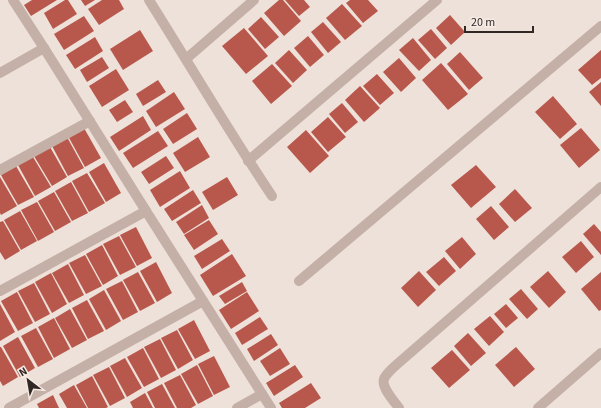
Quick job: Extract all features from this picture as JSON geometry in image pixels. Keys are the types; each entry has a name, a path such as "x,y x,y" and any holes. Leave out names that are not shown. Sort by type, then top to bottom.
{"street":[{"path":"13,0 271,408"},
{"path":"149,0 248,161 272,196"},
{"path":"186,59 254,0"},
{"path":"248,161 437,0"},
{"path":"299,281 601,26"},
{"path":"0,73 44,48"},
{"path":"0,170 90,121"},
{"path":"399,408 384,387 383,381 386,375 601,187"},
{"path":"0,291 146,211"},
{"path":"9,408 204,301"},
{"path":"541,407 601,352"},
{"path":"237,408 262,394"}],"building":[{"path":"32,0 57,0 31,16 24,5"},
{"path":"65,0 68,0 77,14 53,29 44,13"},
{"path":"81,0 95,0 85,6"},
{"path":"102,0 119,0 124,9 99,25 88,9"},
{"path":"279,0 283,0 301,21 284,36 264,13"},
{"path":"285,0 304,0 310,7 299,16"},
{"path":"350,0 368,0 378,11 363,23 346,3"},
{"path":"342,4 362,26 345,40 326,18"},
{"path":"450,15 465,32 451,45 436,28"},
{"path":"84,16 94,31 64,50 54,34"},
{"path":"261,17 279,37 265,49 248,29"},
{"path":"323,22 341,42 328,53 311,32"},
{"path":"244,28 268,56 246,74 222,46"},
{"path":"431,29 447,48 435,59 418,40"},
{"path":"140,30 153,51 123,70 110,49"},
{"path":"308,36 324,55 310,67 294,48"},
{"path":"95,37 103,51 75,69 66,55"},
{"path":"413,38 431,60 419,71 399,50"},
{"path":"289,50 307,70 293,83 275,63"},
{"path":"601,50 601,78 592,85 578,70"},
{"path":"460,52 483,78 469,90 447,64"},
{"path":"102,57 109,68 87,82 80,70"},
{"path":"399,58 416,78 401,92 383,72"},
{"path":"441,63 468,94 448,110 422,80"},
{"path":"272,64 292,86 271,104 252,81"},
{"path":"116,69 129,90 102,107 89,86"},
{"path":"377,74 394,93 380,105 363,86"},
{"path":"158,80 166,92 143,106 136,94"},
{"path":"601,82 601,106 589,92"},
{"path":"360,86 380,108 364,122 345,100"},
{"path":"174,92 185,109 156,127 146,111"},
{"path":"553,96 577,124 560,139 535,112"},
{"path":"125,100 133,112 117,122 109,110"},
{"path":"342,103 358,122 345,133 329,114"},
{"path":"187,113 197,129 173,144 163,129"},
{"path":"143,116 151,130 119,151 110,137"},
{"path":"328,117 346,137 328,152 311,132"},
{"path":"84,128 101,158 85,167 68,136"},
{"path":"581,128 600,150 579,168 560,145"},
{"path":"306,130 329,156 310,173 287,147"},
{"path":"158,131 168,146 133,168 123,153"},
{"path":"67,137 84,168 68,176 52,146"},
{"path":"198,137 210,157 185,172 173,153"},
{"path":"50,147 67,177 52,186 34,156"},
{"path":"166,156 174,168 149,184 141,172"},
{"path":"33,157 51,187 35,196 18,165"},
{"path":"104,163 121,193 106,202 89,172"},
{"path":"476,165 496,187 471,208 451,185"},
{"path":"16,166 34,197 18,205 1,175"},
{"path":"180,171 190,188 160,207 150,190"},
{"path":"87,173 105,203 89,212 72,181"},
{"path":"0,177 17,206 1,215 0,213"},
{"path":"227,177 238,195 213,210 202,192"},
{"path":"71,182 88,213 72,221 55,191"},
{"path":"515,189 532,208 515,222 499,204"},
{"path":"193,190 201,203 172,221 164,209"},
{"path":"54,192 71,222 55,231 38,201"},
{"path":"37,202 54,232 38,241 21,210"},
{"path":"202,205 209,218 184,234 176,222"},
{"path":"491,206 509,227 494,240 476,219"},
{"path":"20,211 37,241 21,250 4,220"},
{"path":"209,220 218,234 194,250 184,235"},
{"path":"3,221 20,251 5,260 0,252 0,222"},
{"path":"594,224 601,232 601,255 583,234"},
{"path":"136,227 152,258 137,266 120,235"},
{"path":"119,236 136,267 120,275 103,244"},
{"path":"462,237 476,254 460,269 445,251"},
{"path":"222,239 230,251 202,269 194,256"},
{"path":"581,241 594,257 576,273 562,257"},
{"path":"102,245 118,276 103,285 86,254"},
{"path":"232,254 246,276 213,296 200,275"},
{"path":"85,255 102,286 86,294 69,263"},
{"path":"444,257 456,271 439,286 426,272"},
{"path":"156,262 172,293 157,302 140,271"},
{"path":"68,264 84,295 69,303 52,273"},
{"path":"419,271 436,290 418,307 401,288"},
{"path":"548,271 566,292 549,308 530,287"},
{"path":"138,272 155,303 140,311 123,280"},
{"path":"601,272 601,310 599,311 581,289"},
{"path":"51,273 67,304 52,313 35,282"},
{"path":"122,281 138,312 123,320 106,289"},
{"path":"242,282 247,291 225,304 219,296"},
{"path":"34,283 50,314 35,322 18,291"},
{"path":"521,289 538,309 527,319 509,299"},
{"path":"104,290 121,321 106,330 89,299"},
{"path":"17,292 33,323 18,331 1,301"},
{"path":"247,292 259,311 231,329 219,310"},
{"path":"87,300 104,331 88,339 72,308"},
{"path":"0,304 15,332 0,341"},
{"path":"506,304 518,318 506,328 494,314"},
{"path":"70,309 87,340 72,348 55,318"},
{"path":"490,316 504,332 489,346 474,329"},
{"path":"260,317 268,329 242,345 235,333"},
{"path":"54,318 70,349 54,358 38,327"},
{"path":"194,320 210,351 195,359 178,329"},
{"path":"36,328 53,359 38,367 21,336"},
{"path":"177,330 193,360 178,369 161,338"},
{"path":"468,333 486,353 471,366 454,346"},
{"path":"271,334 278,345 254,361 247,349"},
{"path":"18,337 35,368 20,377 3,346"},
{"path":"160,339 176,370 161,378 144,347"},
{"path":"0,347 18,377 3,386 0,381"},
{"path":"516,347 535,369 514,387 495,365"},
{"path":"143,348 159,379 144,387 127,357"},
{"path":"280,348 290,364 270,376 260,361"},
{"path":"452,350 470,370 449,388 431,368"},
{"path":"214,356 230,387 214,395 198,364"},
{"path":"125,358 142,388 127,397 110,366"},
{"path":"197,365 213,396 198,404 181,374"},
{"path":"295,365 303,377 274,396 266,383"},
{"path":"109,367 125,398 110,406 93,375"},
{"path":"180,375 196,405 191,408 177,408 164,383"},
{"path":"92,376 108,407 106,408 88,408 76,385"},
{"path":"311,383 321,398 305,408 282,408 279,403"},
{"path":"162,384 175,408 155,408 147,392"},
{"path":"74,385 87,408 67,408 59,394"},
{"path":"145,393 153,408 133,408 130,402"},
{"path":"53,395 59,408 39,408 37,404"}]}
